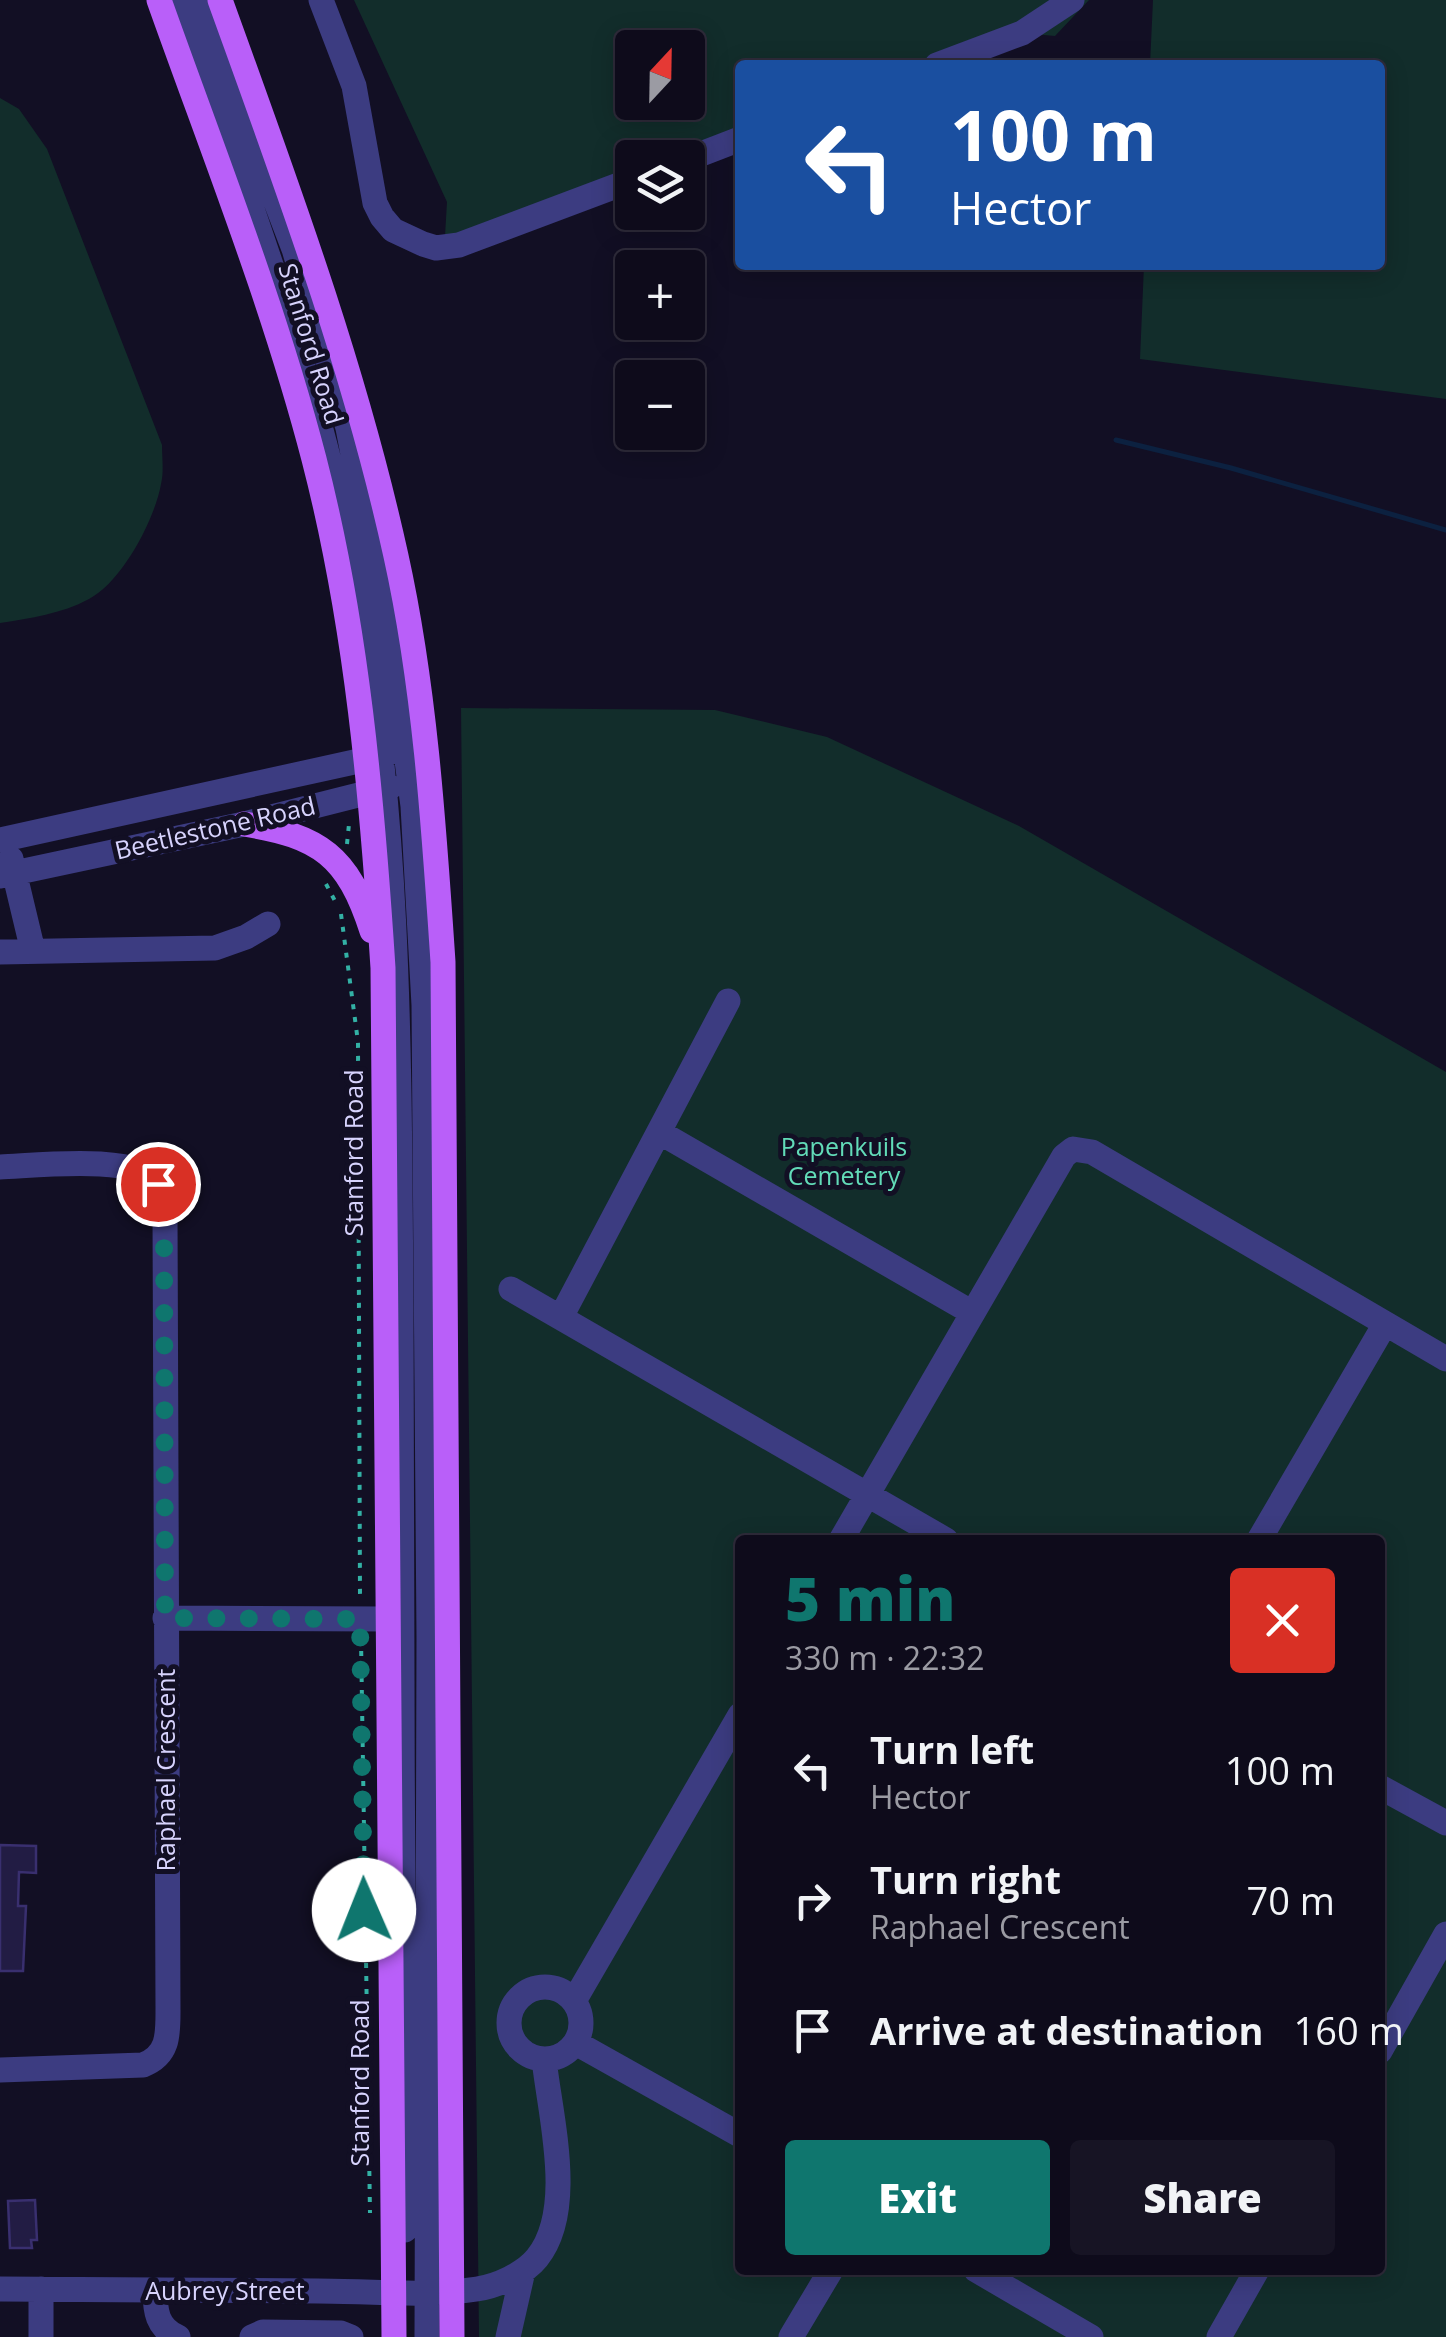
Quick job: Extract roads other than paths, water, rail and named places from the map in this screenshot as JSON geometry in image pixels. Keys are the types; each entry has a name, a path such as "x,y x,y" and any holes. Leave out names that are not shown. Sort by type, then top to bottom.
{"main road":[{"name":"Stanford Road","path":"159,0 240,218 290,371 340,580 395,753 398,786 383,968 391,2213 420,2292 452,2337"},
{"name":"Stanford Road","path":"220,0 312,254 396,555 398,786 443,962 446,1189 420,2292 394,2337"},
{"path":"244,824 298,835 312,841 337,862 361,902 383,968"}],"street":[{"path":"178,0 279,281 313,397 395,753"},
{"path":"199,0 294,249 348,428 384,606 395,753"},
{"path":"321,0 354,86 376,203 393,230 436,248 460,245 615,186"},
{"path":"949,60 1022,33 1072,0"},
{"path":"705,152 735,141"},
{"name":"Beetlestone Road","path":"3,840 395,753"},
{"path":"398,786 420,2292 427,2337"},
{"name":"Beetlestone Road","path":"7,875 398,786"},
{"path":"3,840 7,875 33,951"},
{"path":"0,952 215,948 268,924"},
{"path":"561,1317 728,1001"},
{"path":"659,1132 971,1312"},
{"path":"844,1535 971,1312 1064,1156 1073,1150 1082,1148 1446,1358"},
{"name":"Raphael Crescent","path":"0,1167 136,1168 158,1184 164,1214 167,2041 157,2058 143,2066 0,2070"},
{"path":"511,1289 938,1535"},
{"path":"1262,1535 1385,1324"},
{"path":"165,1618 387,1619"},
{"path":"574,2001 735,1724"},
{"path":"1385,1789 1446,1823"},
{"path":"1385,2042 1446,1934"},
{"path":"545,1986 556,1988 574,2001 582,2022 576,2043 556,2058 544,2059 523,2052 515,2044 509,2022 516,2001 524,1993 545,1986"},
{"path":"576,2043 735,2132"},
{"path":"508,2337 523,2271 548,2241 558,2202 544,2059"},
{"name":"Aubrey Street","path":"0,2289 420,2292 479,2289 523,2271"},
{"path":"791,2337 829,2275"},
{"path":"985,2275 1091,2337"},
{"path":"1219,2337 1254,2275"},
{"path":"41,2289 41,2337"},
{"path":"155,2290 155,2312 161,2324 178,2337"},
{"path":"252,2337 262,2332 340,2333 352,2337"}],"waterway":[{"path":"1116,440 1231,468 1446,530"}],"park label":[{"name":"Papenkuils Cemetery","path":"844,1162"}]}
